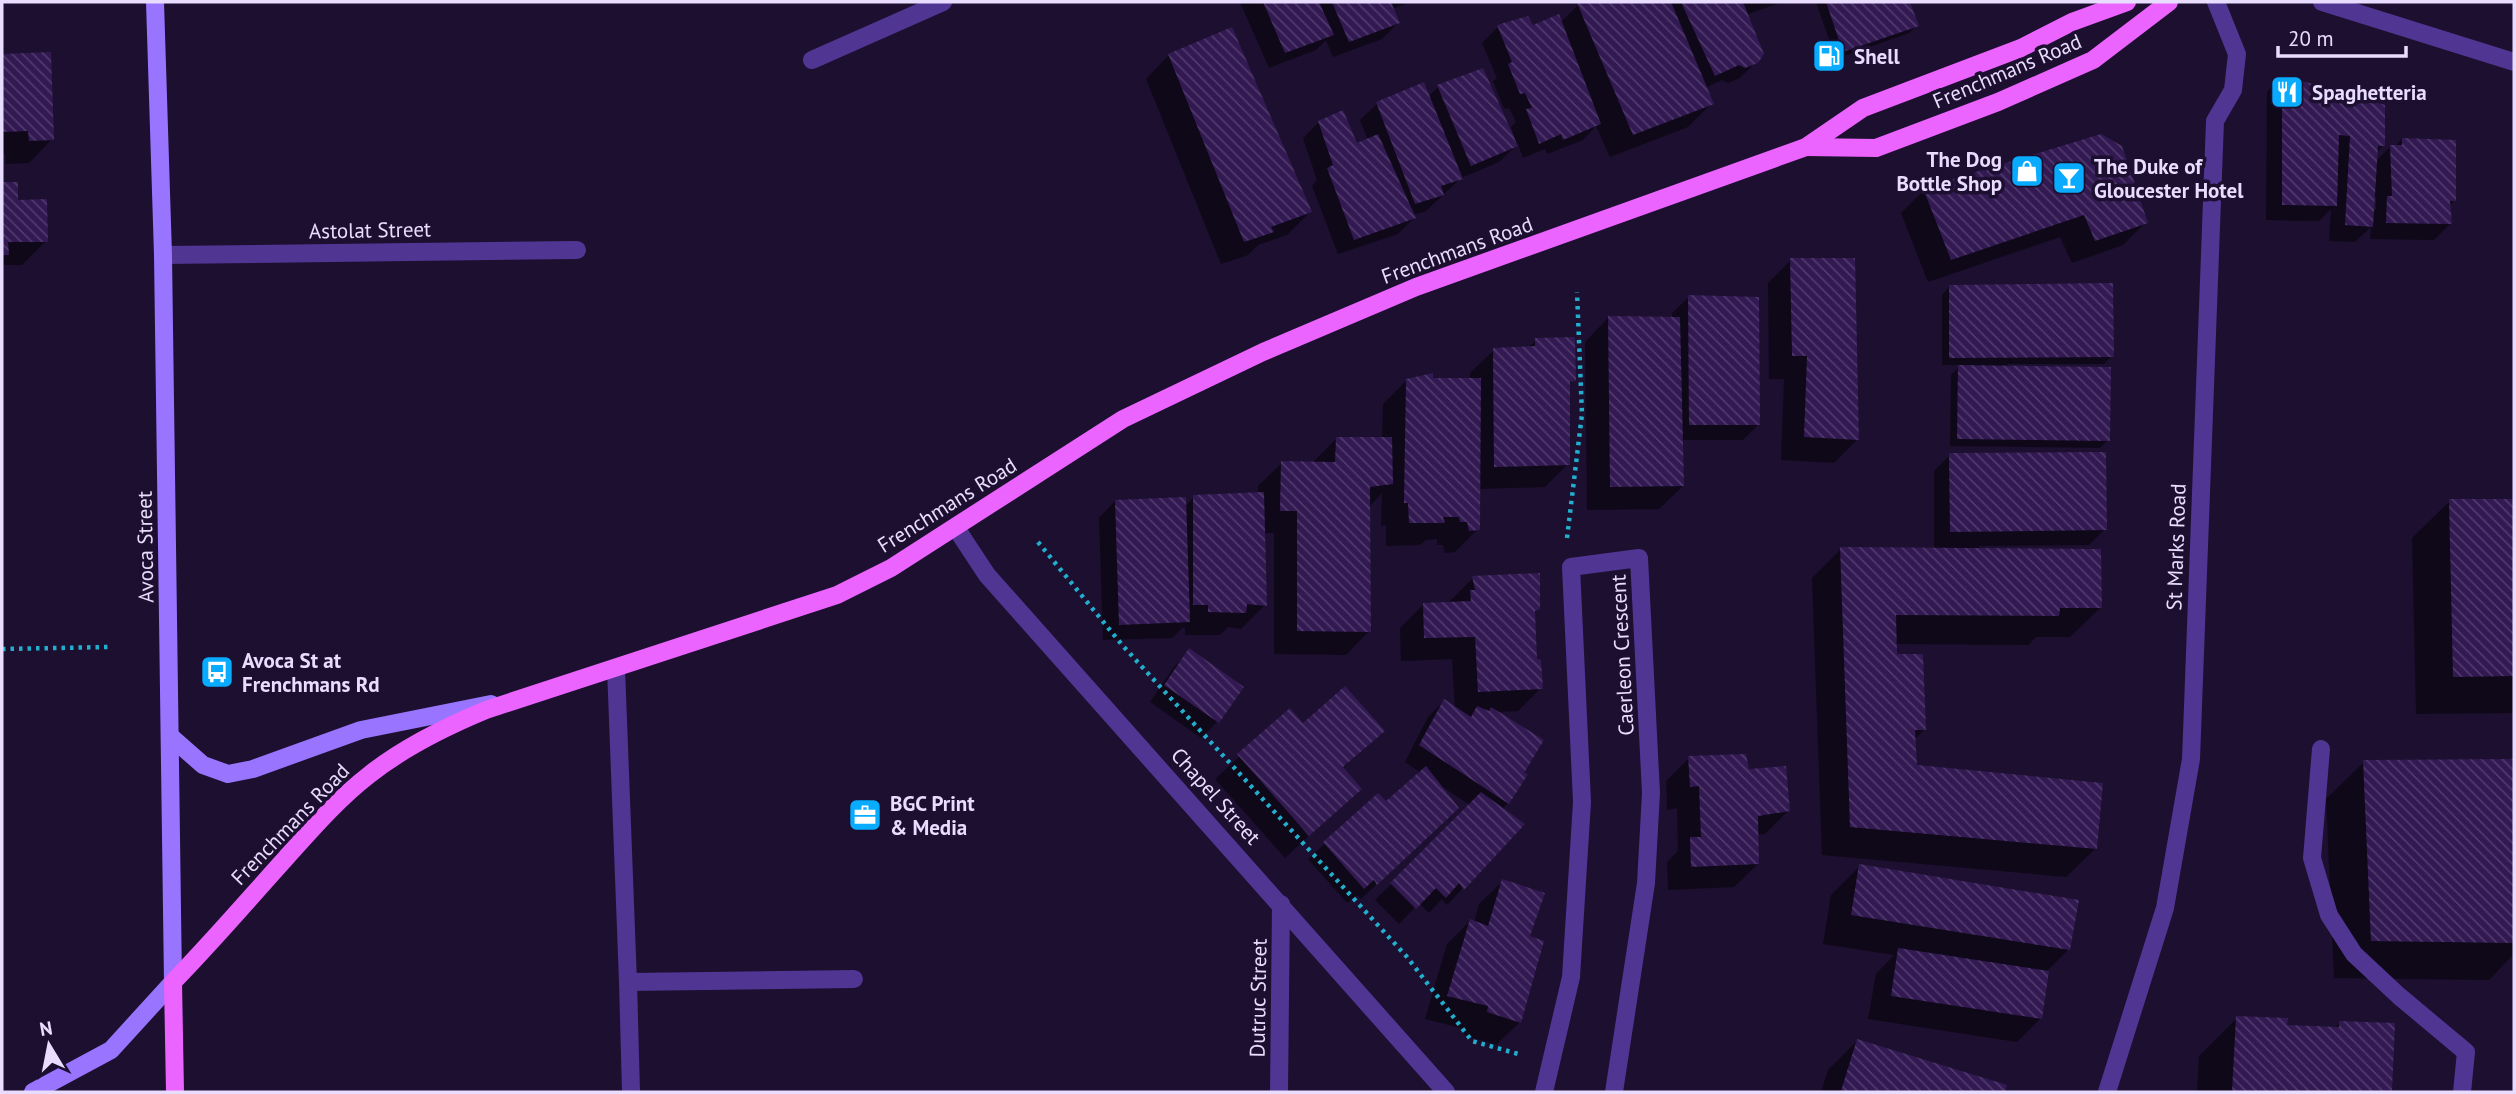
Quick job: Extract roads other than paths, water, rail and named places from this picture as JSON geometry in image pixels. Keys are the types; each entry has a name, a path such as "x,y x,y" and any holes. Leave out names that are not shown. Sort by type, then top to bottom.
{"main road":[{"name":"Avoca Street","path":"155,2 163,255 174,1092"},
{"name":"Frenchmans Road","path":"173,982 323,816 368,775 451,724 836,595 891,568 1123,419 1263,352 1416,287 1806,147 1863,108 2021,48 2072,22 2127,2"},
{"name":"Frenchmans Road","path":"1806,147 1876,148 1998,102 2093,60 2169,2"},
{"path":"170,736 204,765 228,774 253,769 361,730 525,697"},
{"path":"40,1091 111,1050 173,982"}],"street":[{"path":"812,60 943,2"},
{"name":"St Marks Road","path":"2107,1092 2165,908 2191,759 2215,121 2233,90 2236,54 2216,2"},
{"path":"2322,2 2514,62"},
{"name":"Astolat Street","path":"163,255 577,250"},
{"name":"Chapel Street","path":"956,528 987,575 1446,1092"},
{"name":"Caerleon Crescent","path":"1544,1092 1571,977 1582,802 1571,567 1639,558 1651,793 1646,883 1614,1092"},
{"path":"616,668 631,1092"},
{"path":"2321,749 2312,858 2329,915 2354,954 2466,1052 2462,1092"},
{"name":"Dutruc Street","path":"1279,1092 1281,904"},
{"path":"628,982 854,979"}],"place":[{"name":"Shell","path":"1829,56"},
{"name":"Spaghetteria","path":"2287,92"},
{"name":"The Dog Bottle Shop","path":"2027,171"},
{"name":"The Duke of Gloucester Hotel","path":"2069,178"},
{"name":"Avoca St at Frenchmans Rd","path":"217,672"},
{"name":"BGC Print & Media","path":"865,815"}]}
